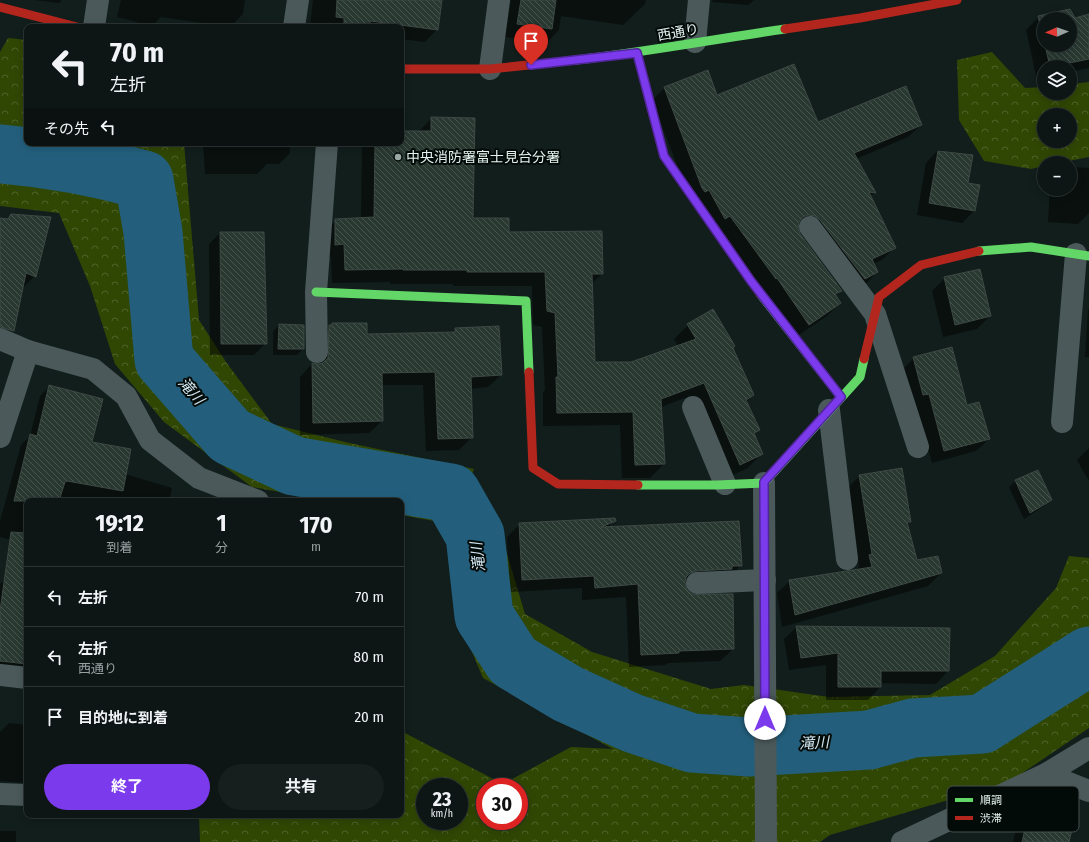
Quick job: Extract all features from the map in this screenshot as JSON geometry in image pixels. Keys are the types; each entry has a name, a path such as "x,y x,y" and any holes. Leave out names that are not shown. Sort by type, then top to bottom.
{"street":[{"path":"94,24 98,0"},
{"path":"294,24 298,0"},
{"path":"490,69 499,0"},
{"path":"695,42 699,0"},
{"name":"西通り","path":"404,69 490,69 637,53 695,42 860,18 898,6 957,0"},
{"path":"0,7 65,24"},
{"path":"637,53 664,156 835,403 847,559"},
{"path":"317,352 316,292 327,146"},
{"path":"810,227 875,314 918,447"},
{"path":"766,842 764,482 835,403 860,378 879,298 921,265 973,251 1031,247 1082,255 1062,422"},
{"path":"316,292 526,301 533,468 558,484 725,484 764,482"},
{"path":"0,339 28,351 93,369 126,396 150,440 200,478 250,498"},
{"path":"0,437 28,351"},
{"path":"693,408 725,484"},
{"path":"697,583 765,580"},
{"path":"0,675 24,678"},
{"path":"1021,786 1046,774 1089,748"},
{"path":"1046,774 1076,786"},
{"path":"1079,787 1089,791"},
{"path":"0,794 24,795"},
{"path":"902,842 947,821"}],"green space":[{"path":"8,38 24,40 24,146 184,146 199,320 226,362 272,424 349,443 474,469 451,524 404,516 404,498 312,498 252,487 164,422 115,364 90,286 59,213 0,206 0,52"},
{"path":"992,52 1025,88 1037,87 1037,100 1077,100 1077,83 1089,82 1089,157 1077,159 1077,156 1037,156 1037,168 1031,169 984,161 959,120 957,60"},
{"path":"496,517 525,614 592,652 711,689 744,685 829,697 930,695 995,656 1056,588 1069,556 1089,558 1089,728 1009,782 995,786 947,786 947,800 830,835 820,842 200,842 199,818 404,818 404,733 491,778 476,778 476,830 528,830 528,778 514,778 571,747 613,749 483,678 461,626 464,574"}],"building":[{"path":"337,0 442,0 438,30 404,26 404,24 370,21 370,24 344,24 344,18 336,17"},
{"path":"521,0 556,0 552,29 517,24"},
{"path":"1070,9 1072,12 1056,12"},
{"path":"1089,14 1089,59 1077,61 1077,60 1048,60 1047,52 1077,52 1077,17"},
{"path":"794,64 818,122 906,86 922,125 854,153 876,193 869,192 896,248 872,259 878,272 865,279 820,220 815,216 808,215 803,217 799,222 798,228 800,234 842,291 835,294 841,303 809,325 777,278 776,279 730,216 725,219 709,190 705,192 702,188 664,87 708,70 717,95"},
{"path":"431,117 475,118 473,218 509,218 509,232 602,231 603,274 592,274 595,362 631,362 696,339 687,324 713,309 735,346 733,348 754,395 746,400 760,430 754,433 763,454 740,465 704,383 661,399 665,464 635,465 633,412 557,413 556,377 558,377 555,313 547,311 545,272 467,272 467,270 403,269 345,270 344,244 335,245 335,219 374,217 375,146 404,146 404,131 431,131"},
{"path":"938,151 973,155 968,183 980,185 975,211 929,203"},
{"path":"11,214 51,217 36,277 26,273 14,331 0,327 0,218 8,219"},
{"path":"220,232 264,232 267,344 221,344"},
{"path":"980,269 991,316 955,325 944,277"},
{"path":"332,323 367,323 367,334 455,332 455,328 499,326 502,375 471,377 473,438 438,439 435,372 382,373 383,421 313,423 312,363 323,363 328,358 329,325 332,325"},
{"path":"279,324 304,325 304,349 278,349"},
{"path":"952,347 967,405 979,402 990,439 944,451 929,394 923,395 913,357"},
{"path":"49,385 103,399 92,442 131,449 123,491 67,481 65,482 60,498 24,498 24,501 14,501 30,434 37,436"},
{"path":"902,468 911,522 907,522 917,560 938,556 942,573 795,615 789,580 872,567 869,555 872,554 859,475"},
{"path":"1038,470 1052,500 1030,513 1015,480"},
{"path":"615,518 616,521 601,527 739,521 742,566 732,566 732,569 696,571 690,573 686,577 685,583 687,590 692,594 733,594 734,649 679,651 679,653 641,655 638,584 595,588 594,576 522,580 519,523"},
{"path":"11,532 24,533 24,664 0,661 0,611"},
{"path":"796,626 950,628 949,671 881,671 881,687 838,687 838,653 801,658"},
{"path":"1024,832 1071,832 1069,842 1022,842"}],"waterway":[{"name":"滝川","path":"0,154 72,164 144,180 153,232 164,360 230,436 294,466 451,493 475,535 484,616 513,661 568,694 632,723 692,743 749,747 869,740 913,728 982,724 1089,656"}],"traffic: fast":[{"path":"576,60 785,29"},
{"path":"979,251 1031,247 1089,256"},
{"path":"316,292 526,301 529,372"},
{"path":"761,295 841,397"},
{"path":"638,485 717,485 764,483 860,377 864,359"}],"traffic: jam":[{"path":"785,29 860,18 957,0"},
{"path":"0,7 65,24"},
{"path":"637,53 664,156 761,295"},
{"path":"404,69 490,69 576,60"},
{"path":"864,359 879,297 921,265 979,251"},
{"path":"529,372 533,468 558,484 638,485"}],"place":[{"name":"中央消防署富士見台分署","path":"398,157"}],"route":[{"path":"531,65 637,53 664,156 751,281 841,397 764,482 765,719"}]}
